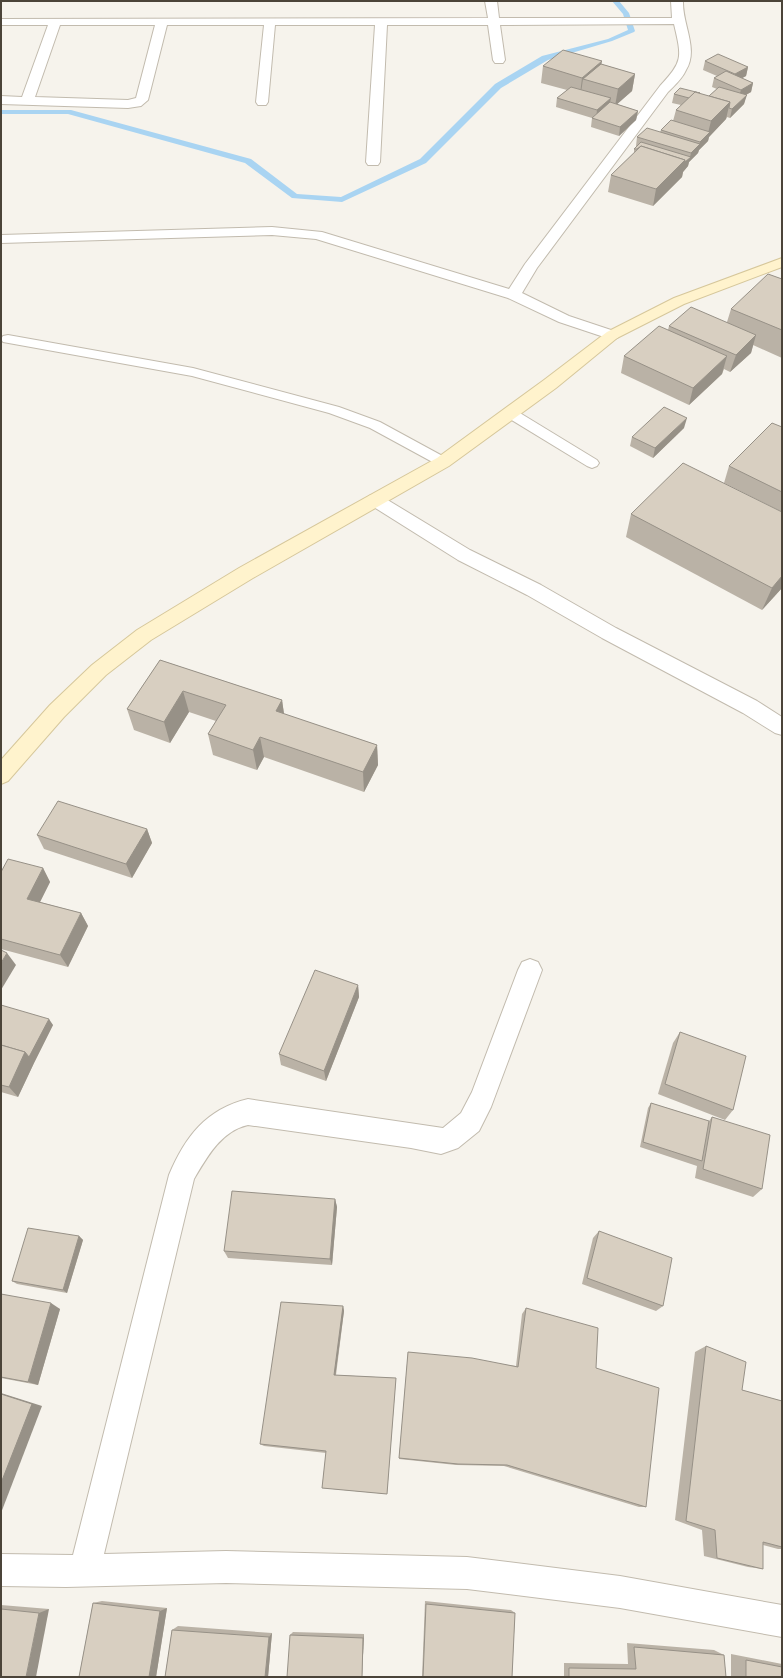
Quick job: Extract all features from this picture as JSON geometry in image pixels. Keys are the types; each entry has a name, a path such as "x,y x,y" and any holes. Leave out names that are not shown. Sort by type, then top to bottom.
{"street":[{"path":"491,1 499,60"},
{"path":"513,295 530,267 664,89 682,68 685,58 678,21 677,1"},
{"path":"1,22 678,21"},
{"path":"27,101 55,22"},
{"path":"1,100 137,103 142,100 162,22"},
{"path":"262,102 270,22"},
{"path":"373,162 381,22"},
{"path":"1,238 248,231 294,232 317,235 513,295 564,319 612,335"},
{"path":"1,775 57,711 99,670 144,635 246,573 443,462 612,335 679,301 782,262"},
{"path":"375,500 464,555 534,590 609,633 750,707 782,727"},
{"path":"85,1570 182,1175 196,1151 224,1118 238,1113 248,1112 411,1134 441,1141 449,1139 470,1122 482,1098 530,970"},
{"path":"1,1570 66,1571 226,1566 351,1571 467,1573 620,1592 782,1621"}],"lane":[{"path":"8,339 193,372 334,410 376,425 443,462"},
{"path":"510,413 592,463"}],"building":[{"path":"563,50 602,61 582,78 543,66"},
{"path":"718,54 748,67 735,74 705,61"},
{"path":"601,64 635,74 618,89 583,79"},
{"path":"726,71 753,83 741,90 714,78"},
{"path":"571,87 611,98 597,110 557,98"},
{"path":"719,87 747,95 732,109 729,108 730,102 709,96"},
{"path":"680,88 700,93 695,92 689,98 674,94"},
{"path":"695,92 730,102 711,121 676,110"},
{"path":"610,102 638,111 620,127 592,118"},
{"path":"671,120 710,132 700,142 661,130"},
{"path":"647,128 700,144 691,153 637,137"},
{"path":"641,142 691,157 685,162 685,160 641,146 634,149"},
{"path":"641,146 685,160 656,189 611,175"},
{"path":"768,274 782,279 782,330 731,309"},
{"path":"691,307 756,335 736,355 669,326"},
{"path":"659,326 727,356 693,388 624,356"},
{"path":"664,407 687,418 655,448 632,437"},
{"path":"772,423 782,427 782,492 729,466"},
{"path":"683,463 782,512 782,576 772,588 631,514"},
{"path":"160,660 282,700 276,711 377,745 363,772 260,737 253,750 208,734 226,705 183,691 164,722 127,709"},
{"path":"58,801 147,829 126,864 37,835"},
{"path":"8,859 43,868 27,899 81,913 60,955 1,939 1,872"},
{"path":"1,950 7,953 1,963"},
{"path":"315,970 358,985 324,1071 279,1054"},
{"path":"1,1005 49,1019 29,1057 25,1052 1,1045"},
{"path":"680,1032 746,1056 733,1110 665,1084"},
{"path":"1,1045 25,1052 9,1087 1,1085"},
{"path":"651,1103 709,1121 702,1161 643,1142"},
{"path":"712,1117 770,1135 762,1189 703,1169"},
{"path":"232,1191 335,1199 330,1259 224,1251"},
{"path":"28,1228 79,1236 63,1290 12,1281"},
{"path":"599,1231 672,1258 663,1306 587,1278"},
{"path":"1,1294 51,1303 28,1382 1,1377"},
{"path":"281,1302 343,1306 334,1375 396,1378 387,1494 322,1488 326,1451 260,1444"},
{"path":"526,1308 598,1328 596,1368 659,1388 646,1507 507,1465 458,1464 399,1458 408,1352 472,1358 518,1367"},
{"path":"706,1346 746,1362 742,1390 782,1401 782,1547 763,1542 763,1569 717,1558 715,1530 686,1521"},
{"path":"1,1394 32,1404 1,1483"},
{"path":"93,1603 160,1611 149,1677 79,1677"},
{"path":"426,1604 515,1613 512,1677 423,1677"},
{"path":"1,1609 39,1613 26,1677 1,1677"},
{"path":"172,1630 269,1637 265,1677 165,1677"},
{"path":"290,1635 363,1638 362,1677 287,1677"},
{"path":"634,1647 724,1655 726,1677 569,1677 569,1668 636,1669"},
{"path":"746,1660 782,1667 782,1677 746,1677"}],"waterway":[{"path":"1,112 68,112 248,161 295,196 342,200 423,161 498,86 545,58 610,40 632,31 626,13 615,1"}]}
